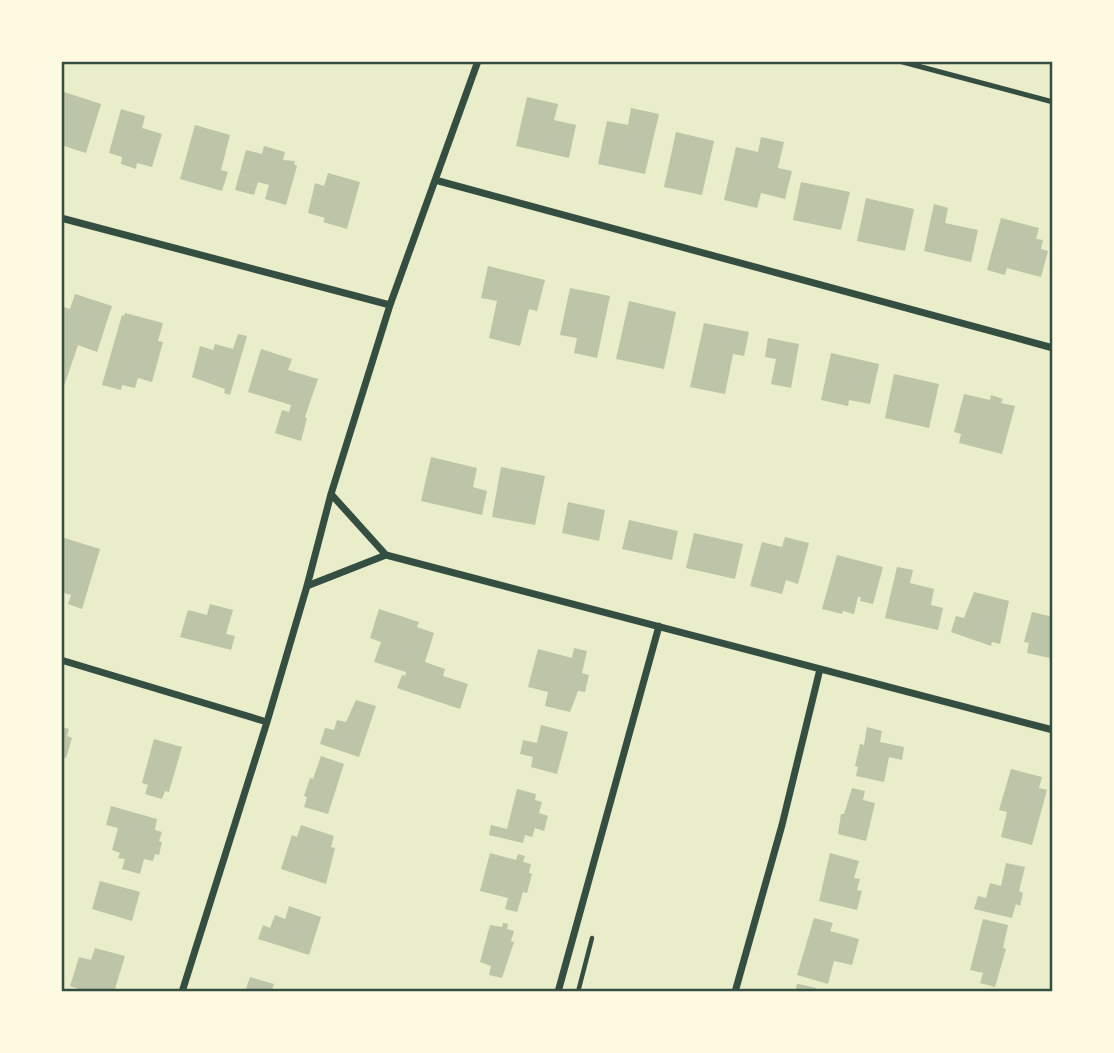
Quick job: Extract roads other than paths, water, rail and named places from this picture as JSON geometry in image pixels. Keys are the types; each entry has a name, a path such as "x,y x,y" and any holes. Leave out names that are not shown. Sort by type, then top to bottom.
{"street":[{"path":"182,992 267,722 331,494 390,306 478,61"},
{"path":"435,180 1053,348"},
{"path":"61,218 390,306"},
{"path":"331,494 386,555 1053,730"},
{"path":"307,586 386,555"},
{"path":"558,992 659,626"},
{"path":"61,660 267,722"},
{"path":"735,992 782,825 820,669"}],"lane":[{"path":"898,61 1053,102"}]}
